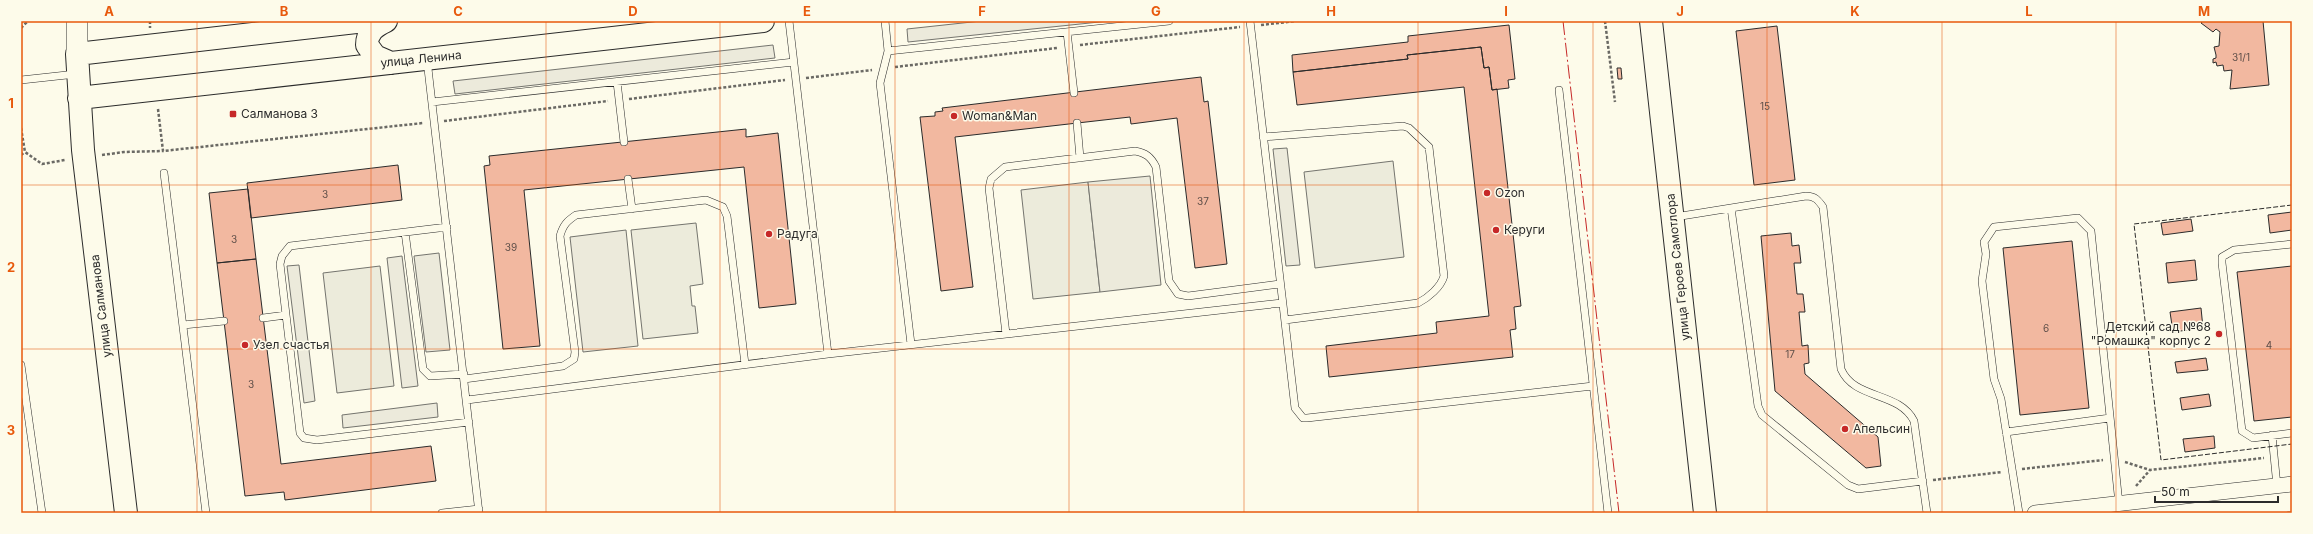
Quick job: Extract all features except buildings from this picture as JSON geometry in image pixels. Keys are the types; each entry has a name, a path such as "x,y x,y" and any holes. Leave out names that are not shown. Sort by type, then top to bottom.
{"main road":[{"path":"77,21 77,64 366,21"},
{"path":"386,21 374,27 369,34 367,45 375,56 391,63"},
{"name":"улица Ленина","path":"79,98 763,21"},
{"name":"улица Героев Самотлора","path":"1651,21 1704,513"},
{"name":"улица Салманова","path":"77,64 83,150 126,513"}],"street":[{"path":"2035,513 2285,485"}],"lane":[{"path":"789,21 828,354"},
{"path":"885,21 888,51 880,83 911,344"},
{"path":"888,51 1169,21"},
{"path":"1250,24 1295,408 1302,418 1593,386"},
{"path":"1068,32 1074,93"},
{"path":"426,58 479,511 442,513"},
{"path":"432,102 794,62"},
{"path":"21,80 77,64"},
{"path":"617,82 624,142"},
{"path":"1559,90 1608,513"},
{"path":"1077,123 1080,158"},
{"path":"1263,137 1403,126 1409,128 1430,147 1444,276 1442,282 1425,300 1418,303 1285,320"},
{"path":"1006,334 989,188 991,179 1005,167 1135,151 1144,153 1151,158 1156,167 1170,281 1178,294 1188,296 1280,284"},
{"path":"164,173 206,513"},
{"path":"628,179 632,209"},
{"path":"1672,217 1806,196 1813,196 1818,200 1823,207 1841,369 1851,384 1899,404 1910,412 1914,421 1927,513"},
{"path":"405,232 423,369 430,376 464,376 563,366 569,364 574,359 575,352 560,236 562,226 576,215 706,200 723,207 727,216 745,364"},
{"path":"1731,208 1758,406 1762,415 1848,485 1858,488 1923,481"},
{"path":"2019,513 2001,399 1994,379 1982,281 1986,254 1984,242 1994,227 2078,218 2091,231 2119,504"},
{"path":"446,227 290,246 282,256 280,264 286,315 300,433 304,438 317,440 469,422"},
{"path":"2292,244 2234,250 2222,257 2240,425 2242,431 2254,438 2292,433"},
{"path":"467,400 911,344 1282,303"},
{"path":"263,318 286,315"},
{"path":"183,325 224,321"},
{"path":"21,365 42,513"},
{"path":"2006,432 2110,418"},
{"path":"2272,435 2274,457 2285,485"}],"path":[{"path":"21,28 28,21"},
{"path":"162,146 163,151 434,122 1250,24 1296,21"},
{"path":"1605,21 1615,102"},
{"path":"21,128 25,152 21,155"},
{"path":"1923,481 2114,458 2150,470 2274,457"},
{"path":"2136,502 2134,488 2150,470"},
{"path":"2286,513 2292,512"}],"shaded area":[{"path":"981,21 1109,21 908,42 907,29"},
{"path":"773,45 775,58 455,94 453,81"},
{"path":"1287,148 1300,265 1286,266 1273,149"},
{"path":"1393,161 1404,257 1315,268 1304,172"},
{"path":"1150,176 1161,285 1100,292 1088,182"},
{"path":"1088,182 1100,292 1033,299 1021,190"},
{"path":"696,223 703,284 690,286 692,306 695,306 698,333 643,339 631,230"},
{"path":"626,230 638,346 583,352 570,237"},
{"path":"439,253 450,350 426,352 414,256"},
{"path":"402,256 418,386 402,388 387,258"},
{"path":"299,265 315,401 304,403 287,266"},
{"path":"380,266 394,386 337,393 323,273"},
{"path":"437,403 438,417 343,428 342,415"}],"fence":[{"path":"2292,205 2134,224 2161,460 2292,444"}],"power":[{"path":"1563,21 1619,513"}],"place":[{"name":"Салманова 3","path":"233,114"},
{"name":"Woman&Man","path":"954,116"},
{"name":"Ozon","path":"1487,193"},
{"name":"Керуги","path":"1496,230"},
{"name":"Радуга","path":"769,234"},
{"name":"Детский сад №68 \"Ромашка\" корпус 2","path":"2219,334"},
{"name":"Узел счастья","path":"245,345"},
{"name":"Апельсин","path":"1845,429"}]}
